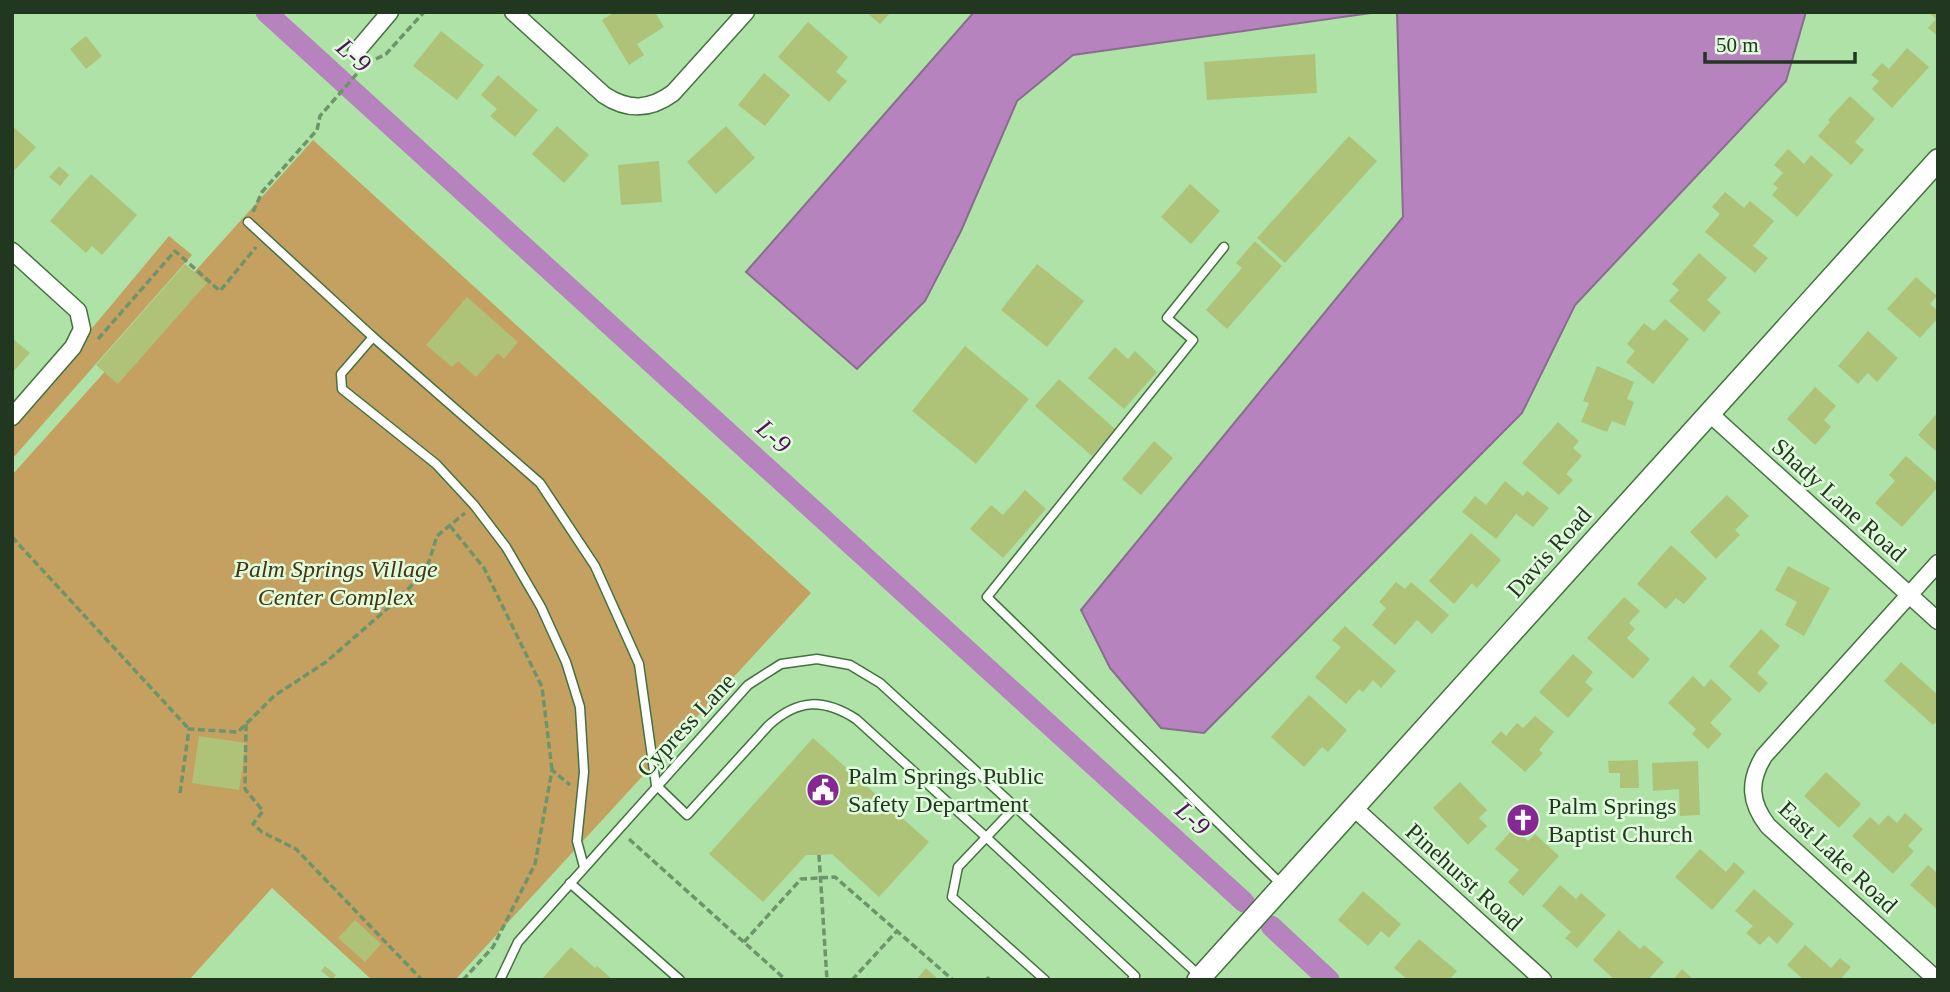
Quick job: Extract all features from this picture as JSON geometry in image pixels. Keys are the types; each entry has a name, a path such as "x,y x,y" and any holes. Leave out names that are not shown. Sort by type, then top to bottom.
{"street":[{"path":"356,51 390,12"},
{"path":"513,12 604,95 631,107 647,107 661,102 673,93 746,12"},
{"name":"Davis Road","path":"1200,978 1938,160"},
{"path":"12,251 78,311 82,329 74,347 12,417"},
{"name":"Shady Lane Road","path":"1709,413 1938,621"},
{"name":"East Lake Road","path":"1937,980 1768,826 1753,800 1752,784 1764,757 1938,563"},
{"name":"Pinehurst Road","path":"1354,808 1543,980"}],"lane":[{"path":"248,222 373,337 540,483 596,566 639,664 656,785 687,815 783,713 801,705 821,704 839,709 856,719 986,837 1135,976 1132,980"},
{"path":"1224,247 1167,318 1192,340 987,597 1283,886"},
{"path":"373,337 341,374 342,389 436,464 474,505 506,547 541,607 566,662 580,707 584,772 577,841 584,867"},
{"name":"Cypress Lane","path":"500,980 518,942 748,685 781,664 817,659 850,664 880,683 1200,978"},
{"path":"1015,807 958,867 952,897 1045,980"},
{"path":"570,883 680,980"}],"path":[{"path":"248,222 262,192 317,130 320,116 325,110 367,63 386,54 424,12"},
{"path":"97,339 175,251 220,291 264,238"},
{"path":"12,537 189,729 238,732 274,695 326,662 395,602 426,571 437,536 474,505"},
{"path":"450,526 484,568 542,687 552,770 536,864 493,947 463,980"},
{"path":"246,724 245,789 264,811 253,824 262,832 296,849 422,980"},
{"path":"180,793 189,729"},
{"path":"552,770 582,796"},
{"path":"618,829 786,980"},
{"path":"819,855 827,980"},
{"path":"744,942 801,879 835,877 953,980"},
{"path":"852,980 896,932"}],"green space":[{"name":"Palm Springs Village Center Complex","path":"313,140 811,593 455,980 372,980 272,888 189,980 12,980 12,475"},
{"path":"169,236 192,255 12,459 12,424"}],"shaded area":[{"path":"974,12 1378,12 1073,55 1017,101 961,231 925,301 857,369 746,272"},
{"path":"1397,12 1806,12 1786,81 1575,305 1522,413 1204,733 1161,728 1110,668 1081,610 1403,217"}],"building":[{"path":"615,12 655,12 664,27 637,44 644,55 629,65 602,20"},
{"path":"866,12 891,12 880,24"},
{"path":"1928,12 1938,12 1938,36 1928,28 1936,19"},
{"path":"808,22 848,57 836,72 847,81 829,102 778,57"},
{"path":"441,31 484,65 457,100 413,66"},
{"path":"86,36 102,56 86,69 70,49"},
{"path":"1907,48 1929,67 1892,108 1872,89 1879,81 1871,75 1882,63 1889,69"},
{"path":"1315,54 1317,93 1207,100 1204,62"},
{"path":"764,73 790,95 765,126 738,105"},
{"path":"498,75 538,110 515,137 490,116 497,109 481,95"},
{"path":"1850,96 1875,119 1855,142 1864,150 1851,165 1818,136 1830,122 1828,120"},
{"path":"12,126 36,147 12,173"},
{"path":"557,126 589,155 564,183 532,154"},
{"path":"726,126 755,158 716,194 687,162"},
{"path":"1349,136 1377,161 1285,263 1257,238"},
{"path":"1788,149 1804,164 1811,155 1833,175 1797,217 1772,195 1778,188 1773,184 1783,173 1774,165"},
{"path":"659,161 662,202 621,205 618,165"},
{"path":"59,166 69,175 60,186 49,177"},
{"path":"91,174 137,215 102,255 92,246 86,253 50,221"},
{"path":"1190,184 1220,211 1191,244 1161,217"},
{"path":"1725,192 1744,208 1750,201 1774,221 1753,246 1768,258 1755,273 1705,232 1720,214 1712,207"},
{"path":"1255,241 1282,266 1227,329 1206,310 1242,268 1236,263"},
{"path":"1699,253 1727,278 1707,300 1721,312 1704,332 1669,301 1679,290 1672,284"},
{"path":"185,264 207,283 118,384 96,365"},
{"path":"1037,264 1084,301 1047,347 1001,310"},
{"path":"1916,277 1937,296 1930,304 1938,311 1938,318 1920,338 1887,309"},
{"path":"467,297 518,342 504,359 498,353 476,377 458,361 452,367 426,345"},
{"path":"1665,319 1689,339 1653,384 1626,362 1635,351 1627,344 1644,323 1654,331"},
{"path":"1868,331 1898,358 1877,382 1868,373 1858,384 1838,366"},
{"path":"12,338 30,353 12,373"},
{"path":"965,346 1029,399 976,464 912,411"},
{"path":"1115,347 1128,359 1135,351 1157,372 1124,409 1088,378"},
{"path":"1597,366 1634,382 1627,399 1634,402 1625,426 1612,421 1607,432 1581,422 1589,403 1583,401"},
{"path":"1059,379 1115,429 1092,456 1035,406"},
{"path":"1815,387 1836,406 1824,420 1831,427 1815,445 1787,419"},
{"path":"1938,412 1938,453 1918,435"},
{"path":"1558,422 1579,441 1573,448 1582,456 1566,474 1573,480 1559,495 1522,463"},
{"path":"1154,441 1173,458 1141,495 1122,479"},
{"path":"1906,456 1938,484 1938,487 1902,527 1875,503 1895,481 1889,475"},
{"path":"1505,481 1523,496 1527,491 1549,508 1533,527 1516,514 1496,539 1462,512 1475,496 1486,505"},
{"path":"1025,490 1046,509 1003,558 970,529 991,505 1003,515"},
{"path":"1727,495 1749,516 1735,530 1740,535 1716,559 1690,532"},
{"path":"1471,533 1501,560 1477,588 1472,583 1454,604 1429,581"},
{"path":"1671,545 1707,578 1684,604 1676,598 1666,609 1637,584"},
{"path":"1788,566 1830,588 1804,636 1785,625 1797,602 1775,590"},
{"path":"1396,582 1405,589 1411,582 1449,615 1432,634 1417,620 1395,645 1372,625 1386,608 1379,602"},
{"path":"1624,597 1640,611 1629,623 1635,629 1627,638 1650,659 1633,679 1587,638"},
{"path":"1345,626 1396,671 1381,688 1373,680 1363,692 1359,689 1346,704 1315,677 1341,647 1332,640"},
{"path":"1761,629 1780,646 1757,673 1768,683 1759,693 1729,666"},
{"path":"1573,654 1593,672 1585,682 1593,689 1568,718 1539,692"},
{"path":"1901,662 1938,695 1938,720 1933,725 1884,681"},
{"path":"1693,676 1704,687 1711,679 1732,699 1710,723 1722,734 1708,749 1692,734 1696,729 1668,703"},
{"path":"1309,695 1347,730 1328,752 1322,747 1304,767 1271,737"},
{"path":"1535,716 1554,732 1539,750 1543,753 1525,772 1491,742 1501,731 1506,736 1517,723 1523,728"},
{"path":"199,736 246,743 239,790 192,783"},
{"path":"813,738 929,842 879,897 832,854 806,855 763,902 709,854"},
{"path":"1638,760 1639,788 1620,788 1620,773 1609,773 1608,761"},
{"path":"1698,761 1700,815 1680,816 1679,789 1653,791 1652,763"},
{"path":"1826,772 1861,804 1839,828 1804,796"},
{"path":"1460,782 1487,810 1479,818 1487,826 1468,845 1433,808"},
{"path":"1905,813 1923,829 1908,846 1914,851 1893,874 1852,836 1870,817 1879,825 1888,815 1897,823"},
{"path":"1514,828 1528,841 1535,834 1559,856 1523,896 1508,882 1519,870 1495,849"},
{"path":"1700,849 1726,872 1734,862 1745,872 1712,910 1675,877"},
{"path":"1928,865 1938,871 1938,910 1910,885"},
{"path":"1560,885 1576,899 1581,893 1606,915 1577,948 1565,938 1571,932 1542,906"},
{"path":"1754,889 1794,924 1777,944 1769,936 1760,945 1746,933 1753,926 1735,911"},
{"path":"1363,891 1401,924 1389,938 1381,931 1368,946 1338,920"},
{"path":"355,920 381,944 365,962 338,938"},
{"path":"1619,930 1640,949 1644,945 1664,962 1648,980 1615,980 1593,960"},
{"path":"1419,939 1457,971 1449,980 1408,980 1394,968"},
{"path":"1805,945 1831,968 1840,958 1851,967 1840,980 1804,980 1787,965"},
{"path":"571,947 595,968 597,966 613,980 541,980"},
{"path":"325,966 336,975 332,980 321,971"},
{"path":"926,968 939,980 916,980"},
{"path":"1682,969 1694,980 1673,980"}],"waterway":[{"name":"L-9","path":"266,12 1244,902"},
{"name":"L-9","path":"1271,926 1329,980"}],"place":[{"name":"Palm Springs Public Safety Department","path":"823,790"},
{"name":"Palm Springs Baptist Church","path":"1523,820"}]}
